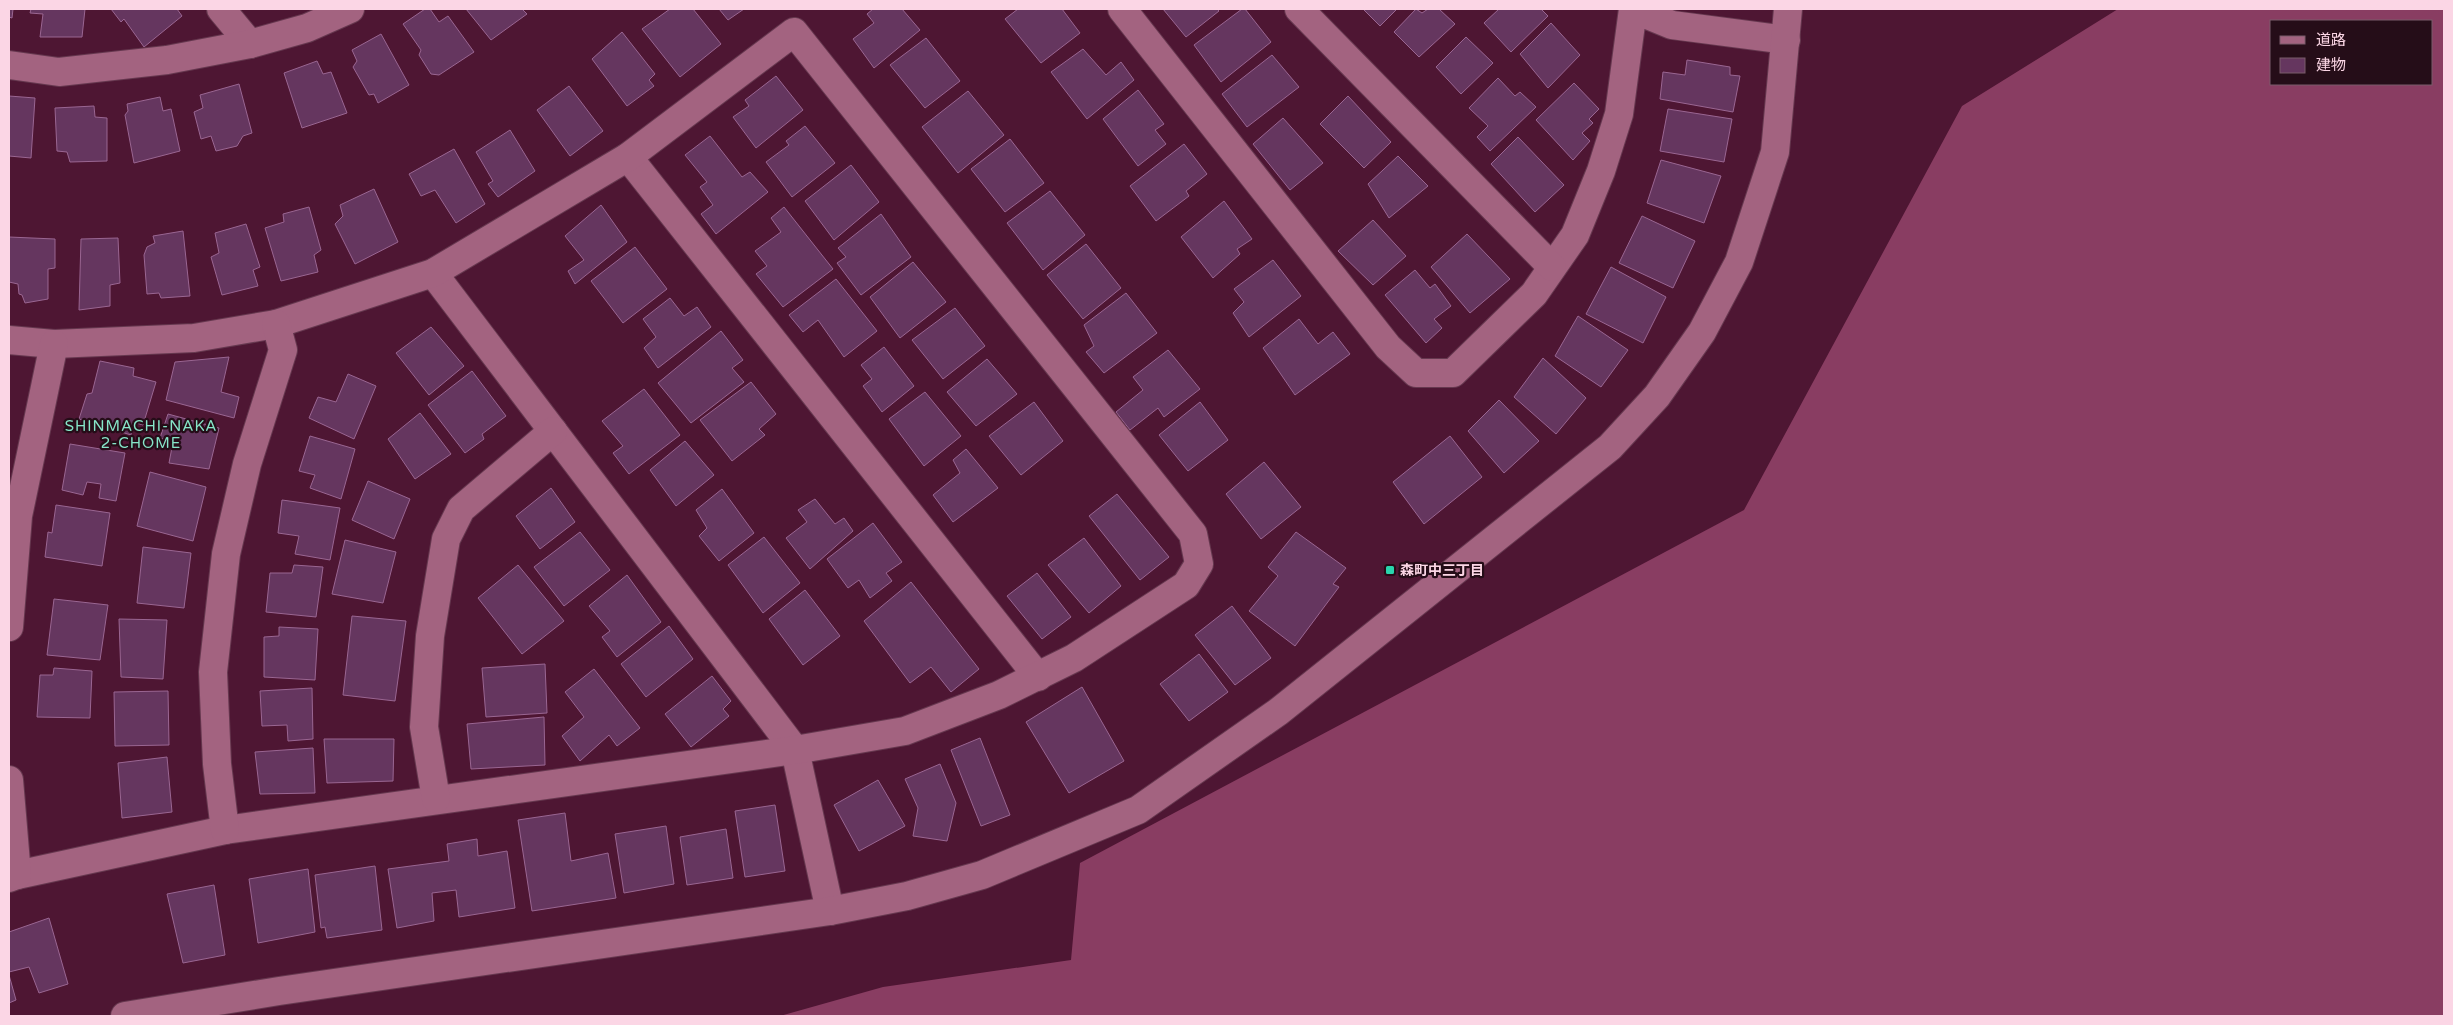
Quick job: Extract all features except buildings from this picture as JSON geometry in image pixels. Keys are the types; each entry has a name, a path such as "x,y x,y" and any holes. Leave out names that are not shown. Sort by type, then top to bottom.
{"street":[{"path":"221,9 250,44"},
{"path":"9,65 59,72 167,60 250,44 308,28 350,9"},
{"path":"1122,9 1388,347 1416,373 1453,373 1534,294 1575,235 1601,171 1619,114 1633,9 1672,25 1786,40"},
{"path":"1299,9 1552,267"},
{"path":"125,1016 279,991 830,911 907,896 982,875 1138,810 1278,712 1610,447 1657,396 1702,332 1739,262 1775,152 1788,9"},
{"path":"9,340 54,344 194,338 276,324 433,273 628,157 794,32 1193,534 1199,564 1186,585 1074,658 999,695 905,731 795,750 225,830 13,877 9,780"},
{"path":"628,157 1038,677"},
{"path":"433,273 795,750 830,911"},
{"path":"225,830 217,764 213,672 228,545 246,464 284,350 276,324"},
{"path":"9,627 18,516 54,344"},
{"path":"436,799 424,727 430,636 446,539 461,509 553,431"}],"shaded area":[{"path":"2118,9 2444,9 2444,1016 780,1016 883,987 1071,960 1080,863 1744,510 1962,106"}],"place":[{"name":"森町中三丁目","path":"1390,570"}],"district":[{"name":"SHINMACHI-NAKA 2-CHOME","path":"141,434"}]}
